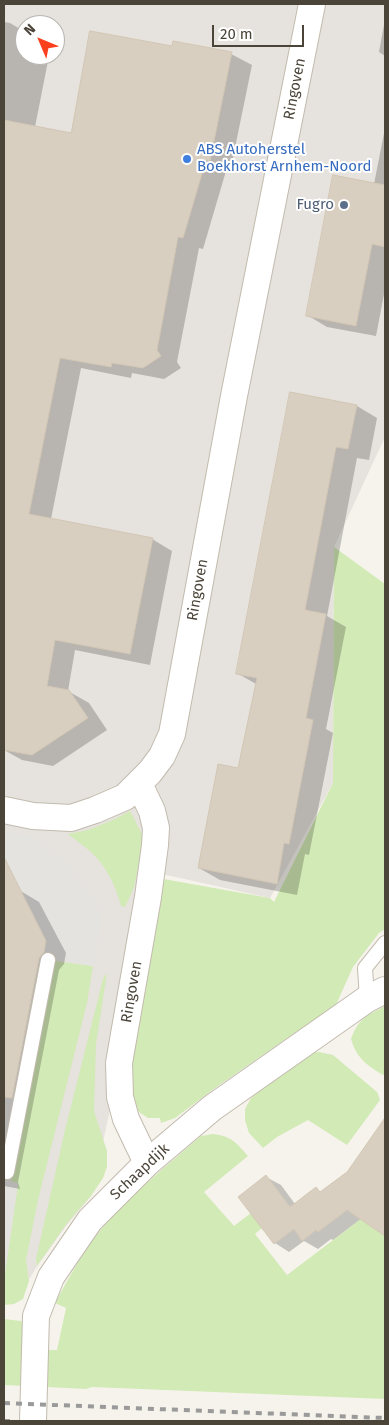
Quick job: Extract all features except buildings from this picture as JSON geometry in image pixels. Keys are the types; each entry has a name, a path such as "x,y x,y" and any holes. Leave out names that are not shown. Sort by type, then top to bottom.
{"street":[{"name":"Ringoven","path":"147,1163 126,1119 120,1097 119,1063 148,897 155,845 156,828 152,811 139,784 162,756 172,734 232,406 312,4"},
{"path":"4,810 33,816 70,818 95,810 125,796 139,784"},
{"name":"Schaapdijk","path":"33,1421 36,1316 51,1277 90,1220 147,1163 212,1108 376,995"}],"lane":[{"name":"Schaapdijk","path":"376,995 365,968 385,943"},
{"path":"7,1172 48,960"}],"shaded area":[{"path":"4,4 385,4 385,437 334,547 333,783 270,898 162,874 91,1196 66,1226 28,1281 4,1299"},
{"path":"4,831 32,837 63,860 95,899 102,919 93,966 48,959 4,1161"},
{"path":"4,1180 18,1183 4,1280"}],"green space":[{"path":"334,547 385,584 385,929 379,933 353,967 335,1007 215,1088 175,1118 161,1123 160,1118 148,1118 139,1112 133,1103 131,1060 158,878 270,898 274,902 333,783"},
{"path":"130,811 144,838 134,887 125,907 121,906 113,884 101,863 90,851 68,834 88,830"},
{"path":"55,961 93,966 87,1003 38,1200 26,1260 29,1281 23,1299 14,1304 4,1305 4,1280 18,1184 11,1182"},
{"path":"107,973 96,1044 94,1111 107,1151 107,1167 103,1178 91,1196 67,1223 37,1266 36,1259 65,1130 103,979"},
{"path":"385,1006 385,1074 383,1075 363,1061 356,1052 351,1039 357,1026 364,1018"},
{"path":"319,1052 333,1055 377,1092 380,1100 347,1145 308,1120 277,1137 263,1148 249,1133 245,1120 245,1109 251,1098 297,1061 309,1053"},
{"path":"213,1134 233,1140 248,1156 204,1192 234,1226 251,1213 262,1228 255,1234 287,1275 361,1219 385,1236 385,1399 92,1387 86,1389 47,1387 47,1350 57,1350 66,1308 55,1303 73,1270 102,1229 120,1208 201,1136"},
{"path":"4,1319 21,1321 23,1324 24,1386 4,1385"}],"railway":[{"path":"4,1403 385,1418"},
{"path":"4,1421 11,1421"}],"place":[{"name":"ABS Autoherstel Boekhorst Arnhem-Noord","path":"187,159"},
{"name":"Fugro","path":"344,205"}]}
